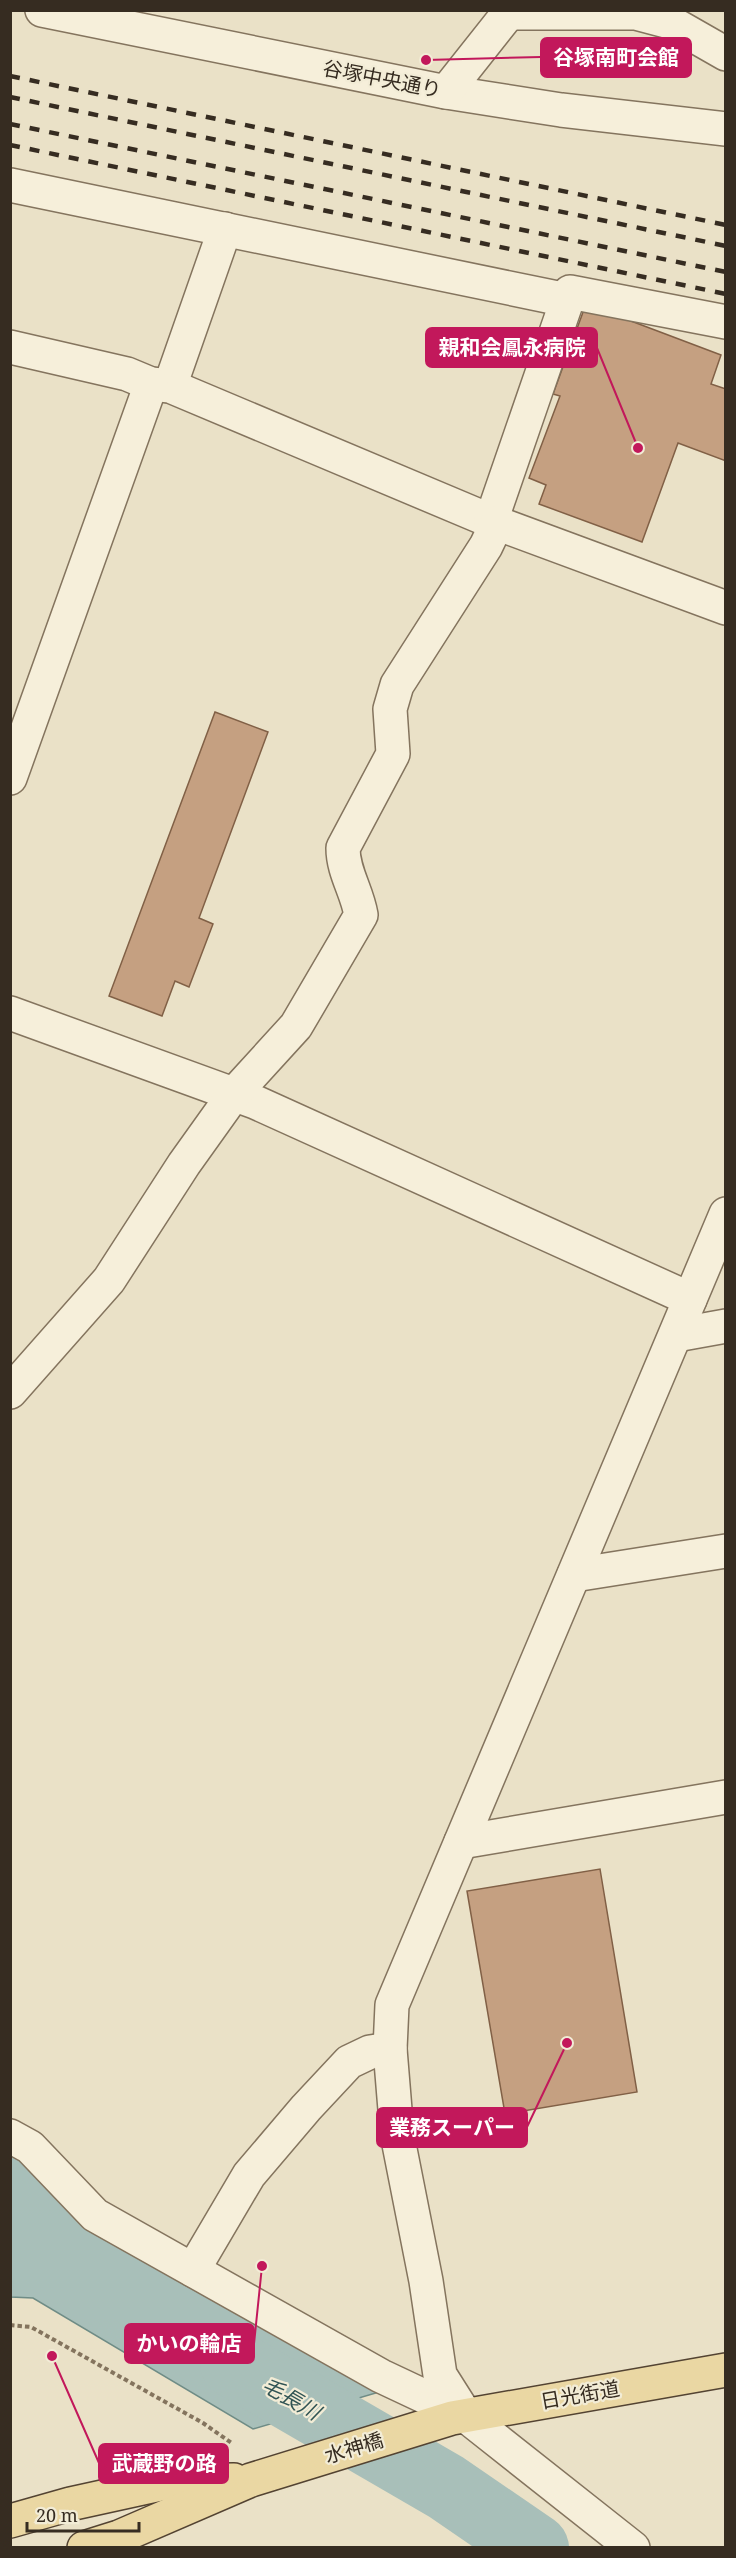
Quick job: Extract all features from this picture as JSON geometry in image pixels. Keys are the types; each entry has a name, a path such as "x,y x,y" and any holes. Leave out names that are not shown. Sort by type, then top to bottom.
{"main road":[{"name":"日光街道","path":"435,2423 726,2370"},
{"name":"水神橋","path":"261,2476 435,2423"},
{"path":"10,2521 70,2504 175,2481 261,2476"},
{"path":"84,2547 121,2542 261,2476"}],"street":[{"name":"谷塚中央通り","path":"42,10 446,92 573,112 726,129"},
{"path":"446,92 509,11 636,13 669,22 726,54"},
{"path":"10,185 567,300"},
{"path":"10,778 160,385 225,229"},
{"path":"15,1381 109,1280 184,1164 234,1094 296,1026 361,915 358,897 343,865 343,848 393,754 390,709 397,685 486,546 570,292 726,322"},
{"path":"10,347 127,374 160,385 494,522 726,608"},
{"path":"10,1012 234,1094 690,1299"},
{"path":"466,2416 440,2375 426,2281 397,2134 390,2049 392,2005 726,1214"},
{"path":"676,1335 726,1326"},
{"path":"574,1575 726,1551"},
{"path":"461,1842 726,1797"},
{"path":"193,2270 249,2175 306,2108 349,2062 370,2052 390,2049"},
{"path":"10,2136 30,2147 95,2215 381,2376 466,2416 633,2547"}],"path":[{"path":"10,2325 31,2327 203,2422 261,2476"}],"water":[{"path":"10,2154 386,2390 253,2429 33,2298 11,2297"}],"building":[{"path":"586,304 721,355 711,384 726,389 726,461 678,443 642,542 539,504 546,485 529,478 560,396 553,394"},
{"path":"215,712 268,732 199,918 213,924 189,987 175,981 162,1016 109,996"},
{"path":"600,1869 637,2092 505,2114 467,1891"}],"waterway":[{"name":"毛長川","path":"234,2364 446,2487 535,2548"}],"railway":[{"path":"10,76 726,225"},
{"path":"10,97 726,246"},
{"path":"10,124 726,272"},
{"path":"10,145 726,294"}],"place":[{"name":"谷塚南町会館","path":"426,60"},
{"name":"親和会鳳永病院","path":"638,448"},
{"name":"業務スーパー","path":"567,2043"},
{"name":"かいの輪店","path":"262,2266"},
{"name":"武蔵野の路","path":"52,2356"}]}
